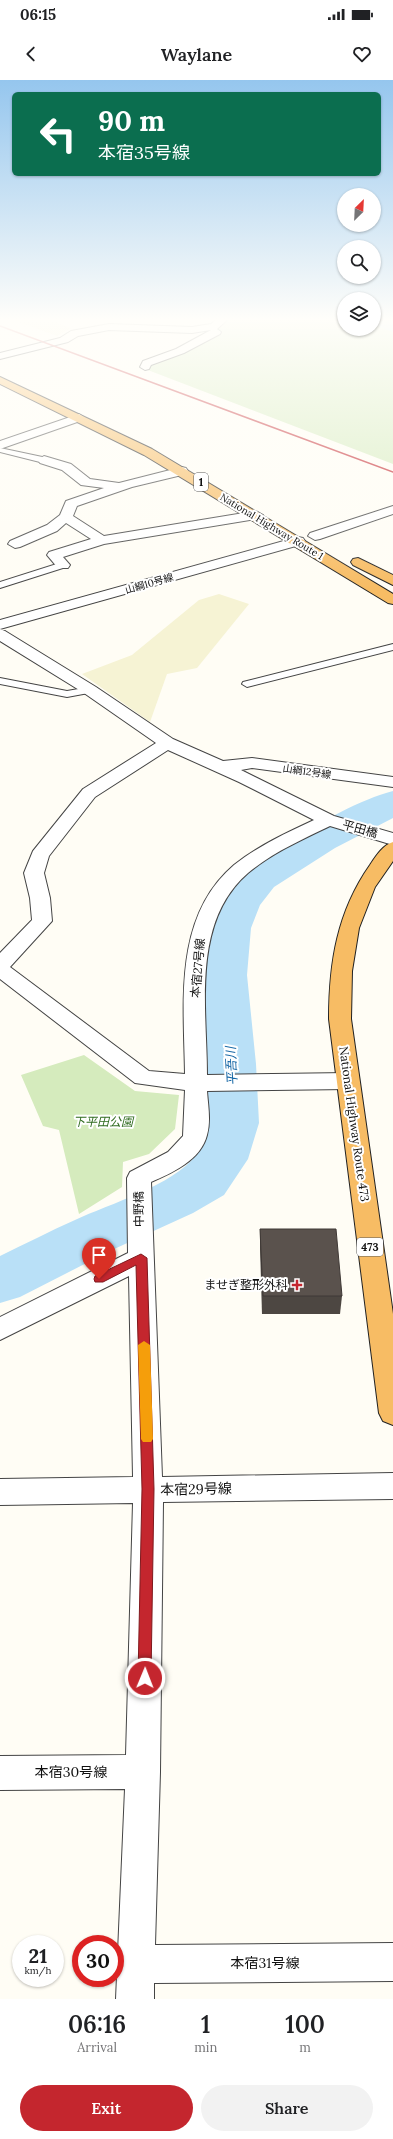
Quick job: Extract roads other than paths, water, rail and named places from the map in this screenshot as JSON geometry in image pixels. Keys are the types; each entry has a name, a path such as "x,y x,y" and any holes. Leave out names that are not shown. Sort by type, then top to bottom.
{"highway":[{"name":"National Highway Route 1","path":"61,410 148,452 182,461"},
{"name":"National Highway Route 1","path":"80,410 182,461 256,516 300,534 393,600"},
{"name":"National Highway Route 1","path":"300,534 315,536 327,543"},
{"path":"346,554 393,581"},
{"name":"National Highway Route 473","path":"393,848 370,880 356,907 346,934 340,960 340,1019 393,1413"}],"street":[{"path":"0,449 15,439 79,418"},
{"path":"44,460 60,463 78,472 86,482 120,487"},
{"path":"15,544 52,528 66,517 71,504 120,487 182,461"},
{"path":"315,536 393,510"},
{"path":"63,565 54,555 102,540 256,516"},
{"path":"66,517 102,540"},
{"name":"山綱10号線","path":"0,625 300,534"},
{"name":"平田橋","path":"0,634 90,690 167,743 220,767 328,820 393,839"},
{"path":"0,965 42,921 40,898 34,873 40,855 88,793 167,743"},
{"name":"山綱12号線","path":"220,767 252,763 393,782"},
{"name":"本宿27号線","path":"139,1178 175,1161 195,1137 196,1083 194,1006 196,968 200,936 207,916 229,881 242,868 262,854 328,820"},
{"path":"0,969 143,1078 196,1083 348,1081"},
{"name":"中野橋","path":"139,1178 141,1249"},
{"path":"0,1329 141,1249 148,1489 143,1772 136,1982"},
{"name":"本宿29号線","path":"0,1492 393,1486"},
{"name":"本宿30号線","path":"0,1772 143,1772"},
{"name":"本宿31号線","path":"136,1982 393,1962"}],"lane":[{"path":"0,449 44,460"},
{"path":"0,585 63,565"},
{"path":"247,684 393,647"},
{"path":"0,681 66,694 90,690"}],"waterway":[{"name":"平吾川","path":"0,1281 93,1235 174,1199 205,1181 222,1159 233,1123 232,1064 224,975 229,928 239,902 259,878 321,839 393,803"}],"railway":[{"path":"225,410 393,472"}],"place":[{"name":"ませぎ整形外科","path":"297,1285"}],"park label":[{"name":"下平田公園","path":"103,1122"}]}
